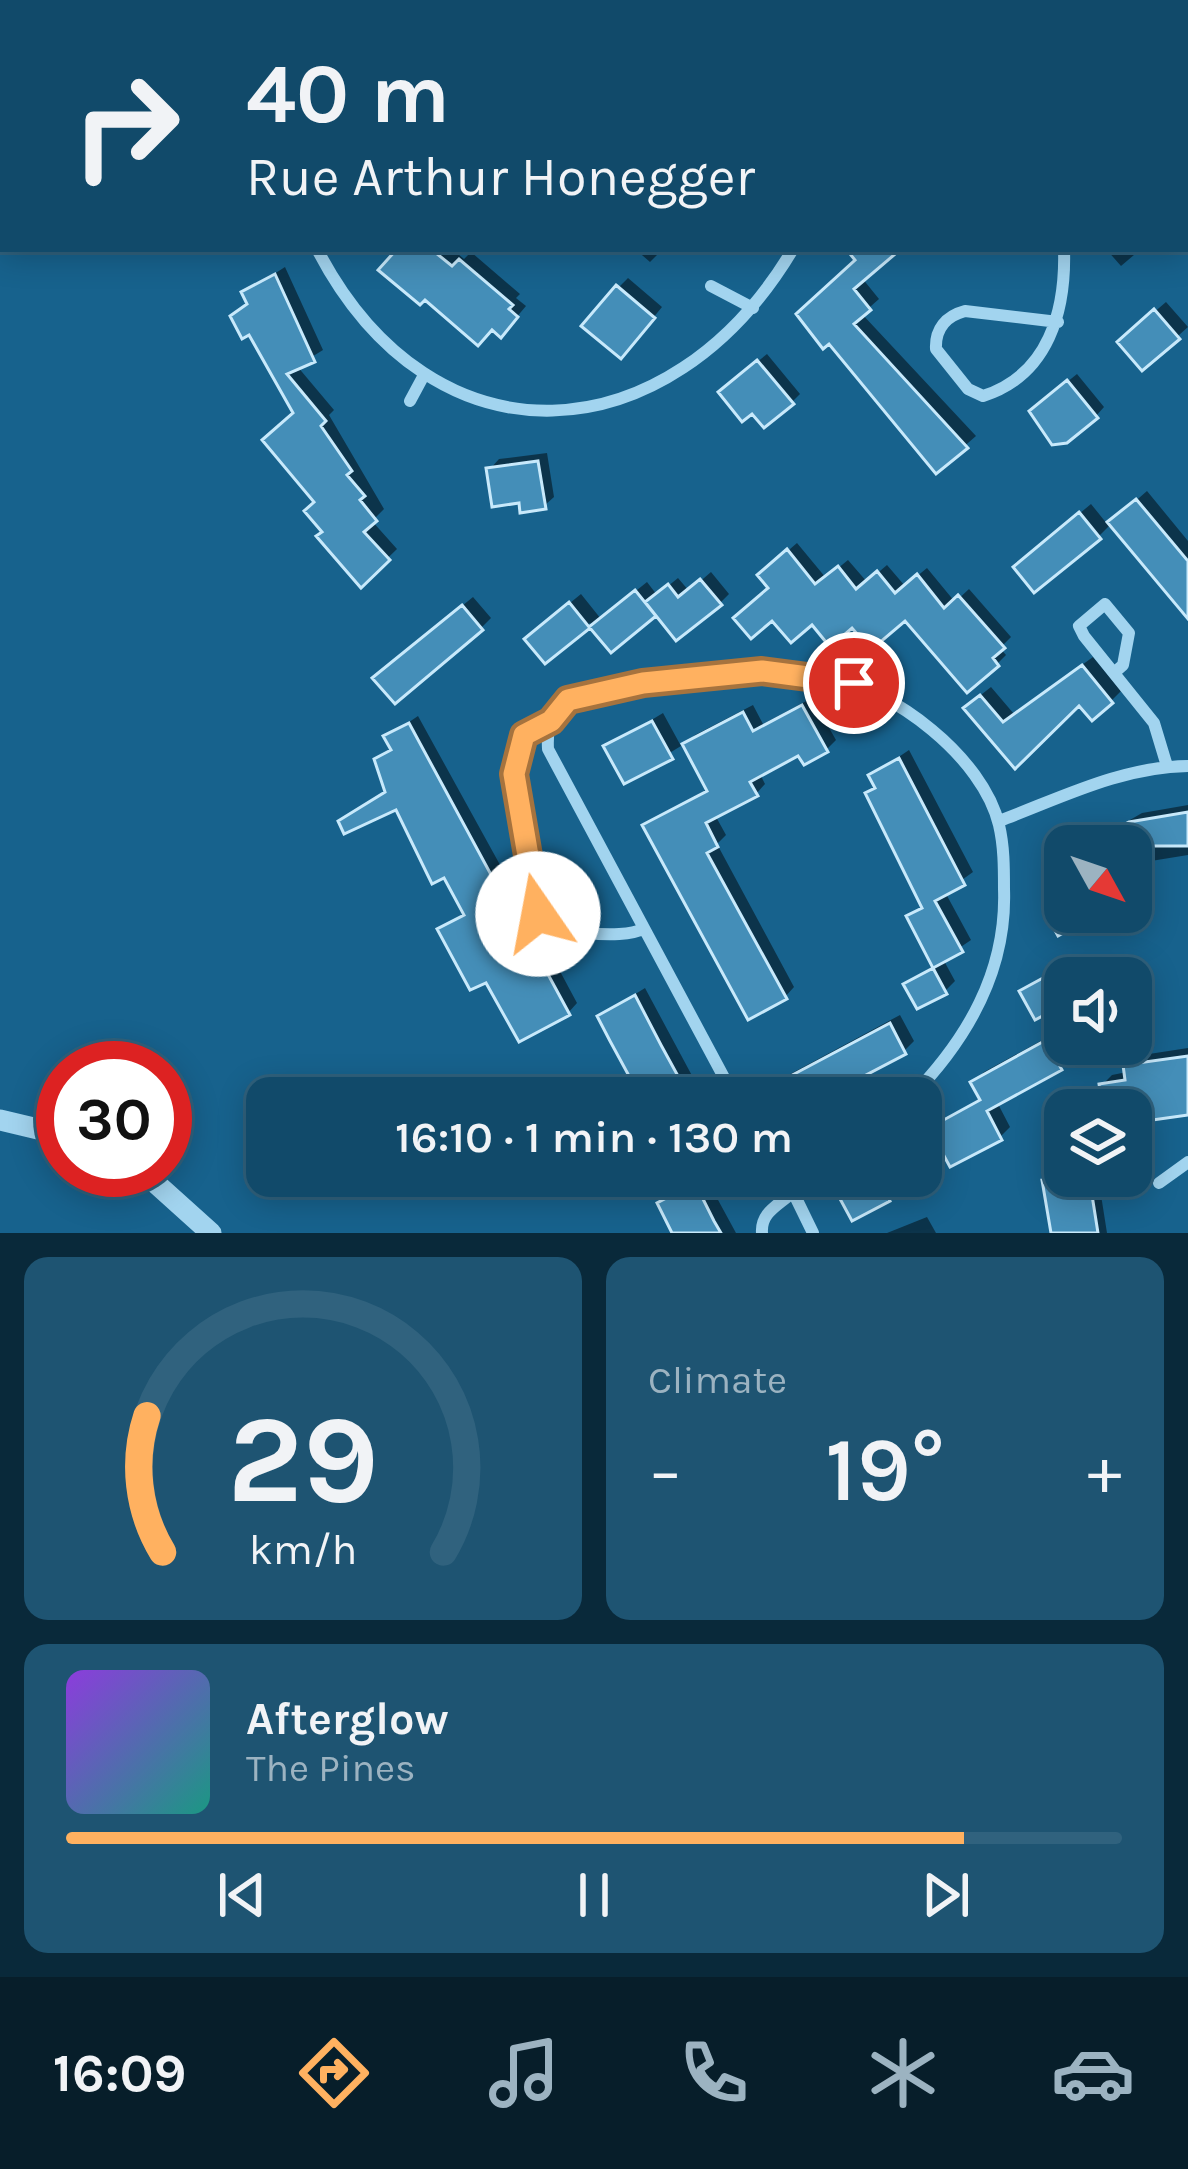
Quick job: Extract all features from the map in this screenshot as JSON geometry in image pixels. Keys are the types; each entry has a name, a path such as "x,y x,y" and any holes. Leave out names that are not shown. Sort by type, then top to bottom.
{"street":[{"path":"319,252 371,331 424,375 491,402 526,409 602,403 682,373 719,346 753,308 791,252"},
{"path":"1058,322 965,311 953,314 941,327 937,349 968,389 982,396 1034,361 1058,322 1064,252"},
{"path":"711,286 753,308"},
{"path":"410,400 424,375"},
{"path":"1114,672 1123,665 1129,633 1106,604 1079,626 1114,672 1154,723 1167,766"},
{"path":"724,1077 554,763 547,734 568,700 643,683 762,671 829,676 878,693 924,721 956,755 999,821 1005,905 998,958 970,1025 927,1077"},
{"path":"551,721 524,735 514,759 535,906 545,920 604,935 624,937 643,929"},
{"path":"999,821 1088,785 1167,766 1188,766"},
{"path":"0,1120 36,1129"},
{"path":"1159,1183 1188,1162"},
{"path":"171,1197 212,1233"},
{"path":"762,1233 768,1213 787,1197"},
{"path":"799,1197 813,1233"}],"building":[{"path":"394,252 435,252 452,266 459,259 513,305 509,309 518,317 501,338 492,330 478,346 425,300 420,305 378,270"},
{"path":"848,252 897,252 854,289 871,310 854,324 968,448 936,474 829,344 823,349 796,314 855,260"},
{"path":"275,274 315,362 287,374 326,421 321,426 352,471 347,475 365,496 360,500 377,521 364,532 390,560 361,588 316,536 322,532 304,511 314,502 262,440 293,413 249,335 242,339 230,316 247,304 241,292"},
{"path":"616,285 655,318 621,359 581,326"},
{"path":"1154,309 1180,339 1142,371 1117,342"},
{"path":"757,360 794,404 764,428 752,414 742,422 718,392"},
{"path":"1067,380 1098,418 1067,443 1052,445 1029,411"},
{"path":"538,461 546,509 520,513 519,503 492,507 486,468"},
{"path":"1136,499 1188,561 1188,619 1107,522"},
{"path":"1079,512 1101,539 1034,593 1013,567"},
{"path":"787,549 815,584 838,566 856,589 877,571 895,593 917,574 944,608 958,595 1005,648 993,658 999,666 967,693 905,621 871,650 852,628 830,647 812,625 791,643 772,621 751,639 733,618 768,588 757,575"},
{"path":"700,579 722,605 676,641 645,602 668,584 678,597"},
{"path":"635,590 656,616 611,653 590,628 545,664 524,639 569,602 589,627"},
{"path":"462,605 483,630 395,704 372,678"},
{"path":"1082,665 1113,703 1092,721 1079,706 1015,769 963,708 980,695 1003,722"},
{"path":"802,705 828,752 804,765 798,756 750,782 758,796 706,823 718,847 707,853 787,999 748,1020 642,825 707,791 682,744 743,712 753,731"},
{"path":"652,721 673,759 624,784 603,746"},
{"path":"409,723 502,895 488,903 500,928 520,963 537,954 570,1015 519,1042 486,983 470,990 437,929 464,915 444,878 432,884 396,810 344,834 338,821 385,792 374,759 391,750 383,736"},
{"path":"899,758 965,885 935,901 963,952 933,968 906,916 922,908 865,793 875,788 868,775"},
{"path":"1188,812 1188,846 1152,846 1152,825 1123,825"},
{"path":"933,968 947,994 917,1009 903,984"},
{"path":"1044,977 1044,1015 1035,1020 1019,991"},
{"path":"635,995 679,1077 630,1077 597,1016"},
{"path":"890,1023 906,1054 862,1077 788,1077"},
{"path":"1044,1041 1044,1065 1059,1065 1062,1070 987,1111 1002,1140 950,1167 942,1152 942,1121 980,1100 970,1082"},
{"path":"1188,1056 1188,1115 1152,1120 1152,1089 1100,1089 1099,1084 1125,1080 1123,1065 1152,1065 1152,1061"},
{"path":"668,1197 702,1197 721,1233 672,1233 657,1203"},
{"path":"839,1197 888,1197 890,1201 852,1221"},
{"path":"1045,1197 1092,1197 1098,1233 1051,1233"}],"route":[{"path":"538,914 514,774 517,746 531,727 551,721 557,709 580,695 643,683 762,671 829,676 854,683"}]}
